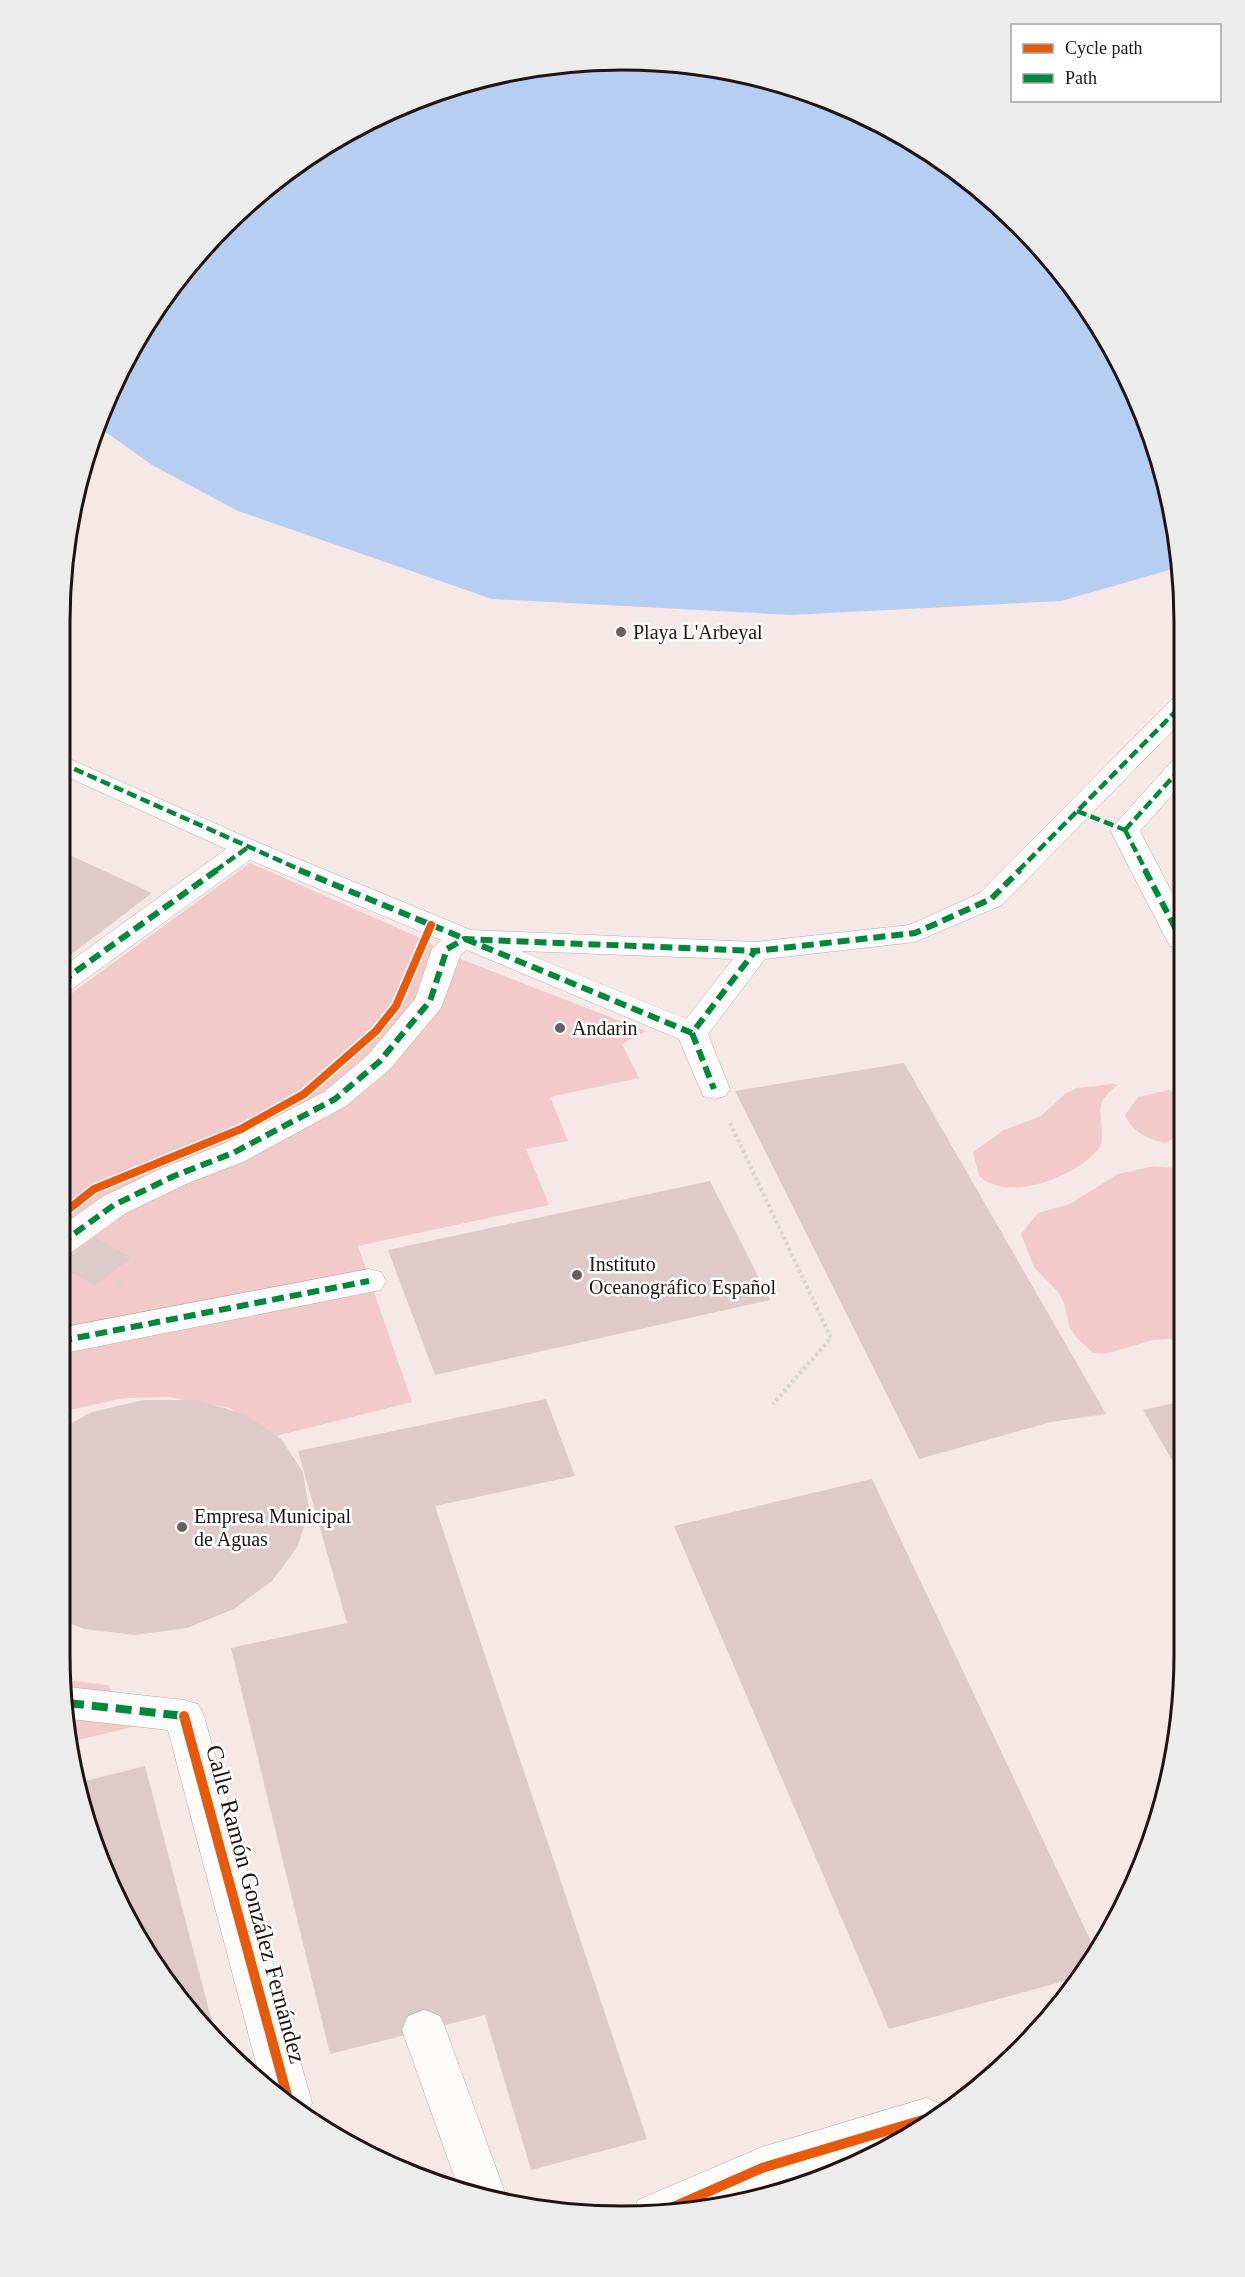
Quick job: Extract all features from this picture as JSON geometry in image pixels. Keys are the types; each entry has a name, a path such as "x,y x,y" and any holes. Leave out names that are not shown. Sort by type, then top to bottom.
{"street":[{"path":"70,1237 114,1205 174,1176 233,1154 335,1099 380,1062 430,1001 447,949 464,939 755,951 915,933 991,899 1174,713"},
{"path":"70,767 247,848 692,1033 714,1089"},
{"path":"1125,830 1174,776"},
{"path":"1077,811 1125,830 1174,925"},
{"path":"70,976 247,848"},
{"path":"692,1033 755,951"},
{"path":"70,1339 369,1281"},
{"name":"Calle Ramón González Fernández","path":"73,1704 184,1716 286,2092"},
{"path":"424,2030 482,2188"},
{"path":"682,2203 762,2168 914,2123"}],"path":[{"path":"714,1089 831,1338 774,1404"}],"shaded area":[{"path":"250,863 425,940 445,953 646,1031 622,1044 639,1078 550,1097 568,1141 526,1149 549,1205 358,1246 412,1402 272,1437 230,1408 169,1397 124,1398 70,1410 70,994"},
{"path":"1118,1085 1103,1099 1101,1106 1101,1146 1077,1167 1061,1176 1026,1186 1008,1187 992,1184 979,1176 973,1152 1004,1130 1041,1116 1065,1094 1076,1088"},
{"path":"1169,1090 1174,1092 1174,1137 1172,1139 1166,1143 1153,1140 1132,1126 1125,1115 1138,1097"},
{"path":"1154,1166 1174,1168 1174,1339 1153,1340 1105,1354 1093,1353 1076,1337 1069,1326 1065,1306 1059,1293 1034,1267 1021,1234 1038,1213 1070,1204 1118,1174"},
{"path":"71,1681 108,1685 132,1727 77,1740"}],"water":[{"path":"622,70 695,75 765,89 800,100 867,127 898,144 959,185 1013,232 1060,286 1101,347 1118,378 1145,445 1156,480 1164,515 1172,569 1061,601 791,615 492,599 238,511 152,465 105,432 127,378 144,346 164,316 207,259 232,232 286,185 347,144 378,127 445,100 480,89 550,75 586,72"}],"building":[{"path":"70,855 152,893 70,955"},
{"path":"904,1063 1106,1414 1051,1422 919,1459 735,1091"},
{"name":"Instituto Oceanográfico Español","path":"710,1181 770,1300 435,1375 388,1250"},
{"path":"95,1237 131,1258 95,1285 70,1271 70,1258"},
{"path":"546,1399 575,1476 435,1506 647,2139 531,2170 485,2015 330,2054 231,1648 347,1623 298,1451"},
{"name":"Empresa Municipal de Aguas","path":"144,1400 197,1400 244,1414 281,1439 303,1472 309,1509 298,1546 272,1581 234,1609 187,1628 135,1635 85,1629 70,1624 70,1424 92,1412"},
{"path":"1174,1403 1174,1463 1143,1410"},
{"path":"872,1479 1092,1944 1068,1980 889,2029 674,1526"},
{"path":"145,1766 213,2024 164,1961 127,1899 100,1832 85,1781"}],"marked path":[{"path":"70,767 247,848 692,1033 755,951 915,933 991,899 1174,713"},
{"path":"1125,830 1174,776"},
{"path":"1077,811 1125,830"},
{"path":"1125,830 1174,925"},
{"path":"70,976 247,848"},
{"path":"70,1237 114,1205 174,1176 233,1153 335,1099 379,1062 430,1001 447,949 464,939 755,951"},
{"path":"692,1033 714,1089"},
{"path":"70,1339 369,1281"},
{"path":"73,1704 184,1716"}],"cycle path":[{"path":"70,1208 94,1189 155,1162 241,1129 304,1094 376,1031 396,1006 431,925"},
{"path":"184,1716 286,2092"},
{"path":"682,2203 762,2168 914,2123"}],"place":[{"name":"Playa L'Arbeyal","path":"621,632"},
{"name":"Andarin","path":"560,1028"},
{"name":"Instituto Oceanográfico Español","path":"577,1275"},
{"name":"Empresa Municipal de Aguas","path":"182,1527"}]}
